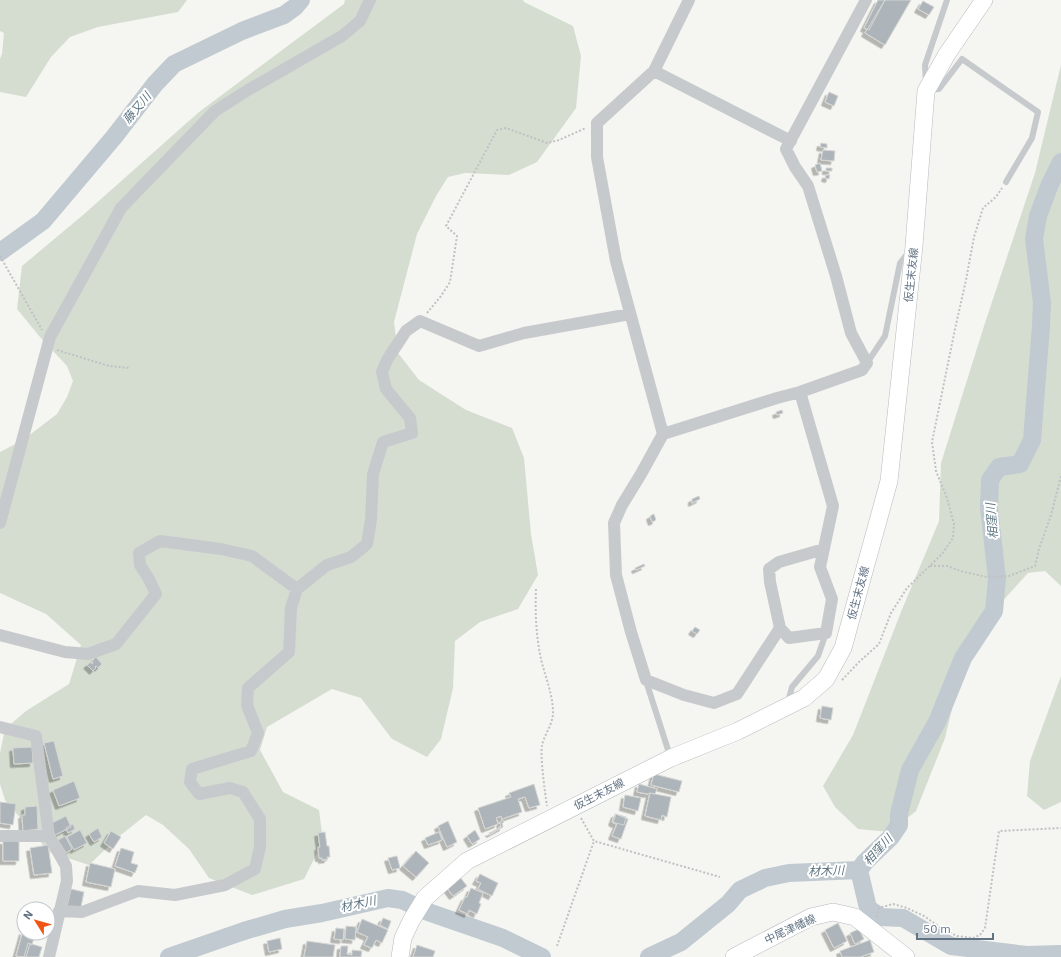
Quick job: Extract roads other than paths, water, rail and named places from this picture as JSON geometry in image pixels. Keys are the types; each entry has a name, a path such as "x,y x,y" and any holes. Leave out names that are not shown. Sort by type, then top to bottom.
{"main road":[{"name":"仮生末友線","path":"400,957 403,938 425,898 467,861 671,758 738,731 804,698 826,679 843,648 889,481 914,246 926,91 947,54 984,0"},
{"name":"中尾津幡線","path":"734,957 811,918 833,912 855,917 906,957"}],"street":[{"path":"0,523 49,342 121,208 216,111 248,90 342,36 360,21 370,0"},
{"path":"663,434 616,261 597,157 597,123 654,71 689,0"},
{"path":"780,628 737,694 714,703 684,695 646,680 631,632 616,575 614,523 622,505 663,434 800,392 862,370 867,363 851,333 808,186 795,167 786,149 866,0"},
{"path":"654,71 791,141"},
{"path":"59,910 82,912 138,891 175,895 225,884 255,869 260,847 260,819 242,792 230,788 199,794 190,782 192,770 251,751 258,733 246,705 248,688 289,652 291,608 298,589 327,565 351,557 367,544 371,520 373,474 383,442 412,433 410,418 386,388 382,372 387,360 406,331 420,321 479,346 524,333 630,314"},
{"path":"800,392 833,506 824,549 820,567 832,599 826,633 789,638 780,628 770,582 769,569 779,562 824,549"},
{"path":"0,635 65,652 88,654 116,644 156,594 140,565 139,553 160,541 221,549 252,556 298,589"},
{"path":"0,727 36,736 49,836 66,866 67,881 49,957"},
{"path":"0,836 49,836"}],"lane":[{"path":"947,0 925,65 926,91 939,89 962,59 1038,112 1032,138 1006,182"},
{"path":"867,363 885,336 900,262 914,246"},
{"path":"788,706 792,686 818,656 826,633"},
{"path":"646,680 671,758"}],"waterway":[{"name":"藤又川","path":"0,252 43,221 114,137 155,84 174,64 242,31 284,15 295,7 301,0"},
{"name":"相窪川","path":"859,870 865,862 891,837 899,825 899,814 910,770 937,722 963,658 994,611 997,579 989,507 990,480 999,467 1020,464 1032,440 1042,303 1034,239 1038,216 1050,184 1061,162"},
{"name":"材木川","path":"859,870 868,908 880,917 903,918 951,946 1027,955 1061,954"},
{"name":"材木川","path":"649,957 681,942 728,904 740,890 765,878 789,873 859,870"},
{"name":"材木川","path":"169,957 244,931 285,919 322,913 388,898 402,900 428,912 503,938 542,957"}]}
